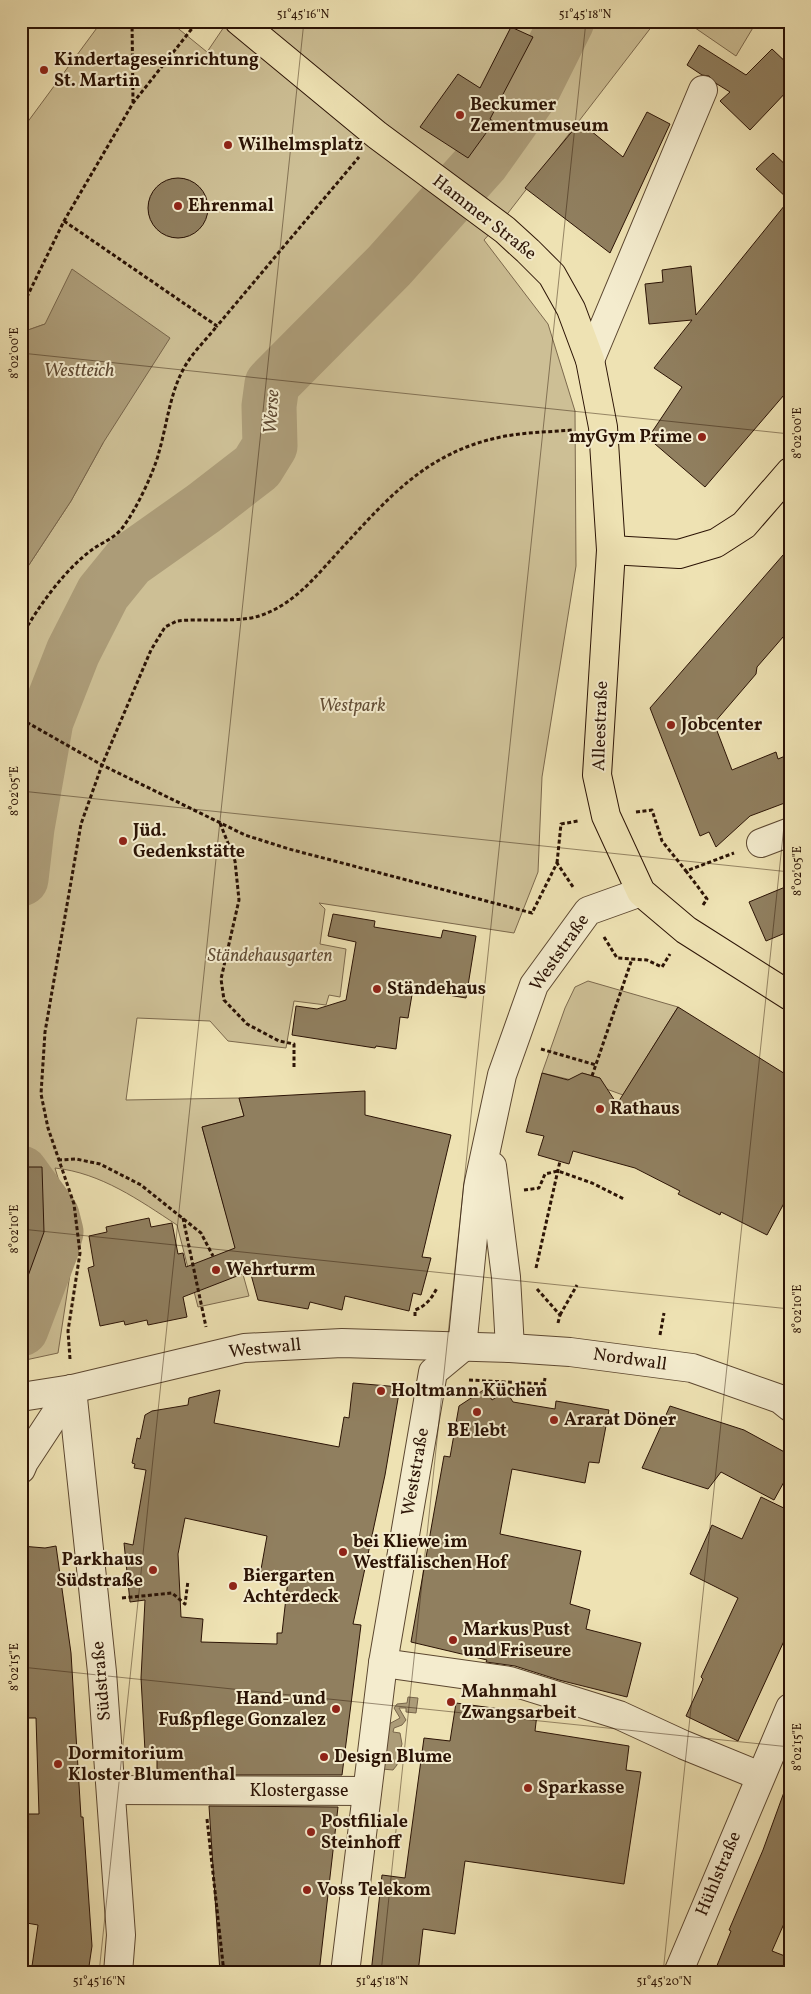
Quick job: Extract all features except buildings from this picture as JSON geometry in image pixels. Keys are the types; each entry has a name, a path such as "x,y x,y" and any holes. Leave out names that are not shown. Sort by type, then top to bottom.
{"main road":[{"name":"Hammer Straße","path":"238,21 377,135 522,246 552,275 571,309 590,360 603,426 611,550"},
{"path":"611,550 679,554 716,543 744,526 790,472"},
{"name":"Alleestraße","path":"611,550 597,775 606,816 641,892 686,930 790,996"}],"street":[{"path":"590,360 703,90"},
{"path":"761,843 790,832"},
{"name":"Weststraße","path":"345,1973 383,1663 433,1372 462,1348 478,1187 502,1075 534,985 588,911 641,892"},
{"name":"Weststraße","path":"489,1133 494,1195 506,1277 510,1348"},
{"name":"Westwall","path":"21,1398 72,1389 244,1348 342,1343 462,1348"},
{"name":"Nordwall","path":"462,1348 510,1348 570,1352 692,1368 780,1399 790,1407"},
{"path":"21,1469 72,1389"},
{"name":"Südstraße","path":"72,1389 102,1672 121,1935 118,1973"},
{"path":"383,1663 510,1681 619,1715 684,1745 760,1776"},
{"name":"Hühlstraße","path":"678,1973 790,1708"},
{"name":"Klostergasse","path":"111,1790 366,1791"}],"path":[{"path":"132,21 133,103"},
{"path":"21,309 64,221 133,103 198,21"},
{"path":"21,637 32,618 66,575 93,549 107,542 122,528 133,510 158,454 172,396 184,367 377,135"},
{"path":"64,221 217,326"},
{"path":"72,1389 68,1331 80,1253 74,1204 48,1128 42,1094 45,1032 80,824 102,765 151,650 165,627 176,621 189,619 223,620 259,616 292,600 385,501 408,480 439,460 474,445 502,437 603,426"},
{"path":"21,719 102,765 244,835 289,849 532,913 557,863 617,958 648,960 662,967 707,899 686,871 761,843"},
{"path":"220,822 235,861 239,900 221,979 224,1000 248,1024 279,1041 294,1044 294,1067"},
{"path":"592,1076 632,959"},
{"path":"544,1050 596,1064"},
{"path":"58,1160 76,1159 92,1162 120,1173 141,1185 201,1233 213,1256"},
{"path":"494,1195 539,1188 545,1174 558,1171 592,1183 624,1199"},
{"path":"183,1217 212,1356"},
{"path":"560,1315 577,1285"},
{"path":"94,1601 172,1593 185,1604 188,1581"},
{"path":"207,1817 224,1973"}],"green space":[{"name":"Westpark","path":"102,21 169,21 207,52 228,21 656,21 505,217 484,240 548,324 575,411 576,566 542,777 538,872 514,933 319,903 325,909 320,944 346,949 340,997 329,995 326,1005 294,1001 286,1048 228,1041 210,1021 137,1018 126,1100 239,1098 244,1116 202,1127 249,1296 198,1307 177,1225 119,1189 88,1176 55,1168 68,1211 74,1248 58,1353 21,1361 21,1293 44,1232 44,1221 39,1210 21,1193 21,577 71,501 103,443 45,324 28,330 21,345 21,131"},
{"path":"685,21 757,21 736,56"},
{"path":"588,981 678,1007 623,1095 598,1086 600,1078 582,1073 580,1075 580,1082 542,1073 565,1008 575,987"}],"water":[{"name":"Westteich","path":"72,269 170,338 103,443 71,501 21,577 21,345 28,330 45,324"},
{"path":"408,1697 418,1698 416,1713 406,1712 406,1708 399,1708 406,1720 402,1725 394,1728 393,1732 400,1733 402,1744 400,1751 398,1751 397,1765 393,1770 382,1769 384,1735 388,1734 389,1724 400,1718 394,1708 397,1704 407,1703"}],"waterway":[{"name":"Werse","path":"21,879 27,828 46,721 73,652 103,593 129,561 204,508 257,467 270,446 269,406 272,384 389,266 482,162 531,93 567,21"},
{"name":"Werse","path":"21,828 27,828"},
{"name":"Werse","path":"21,1173 52,1216 56,1232 21,1329"}],"place":[{"name":"Kindertageseinrichtung St. Martin","path":"44,70"},
{"name":"Beckumer Zementmuseum","path":"460,115"},
{"name":"Wilhelmsplatz","path":"228,145"},
{"name":"Ehrenmal","path":"178,206"},
{"name":"myGym Prime","path":"702,437"},
{"name":"Jobcenter","path":"671,725"},
{"name":"Jüd. Gedenkstätte","path":"123,841"},
{"name":"Ständehaus","path":"377,989"},
{"name":"Rathaus","path":"600,1109"},
{"name":"Wehrturm","path":"216,1270"},
{"name":"Holtmann Küchen","path":"381,1391"},
{"name":"BE lebt","path":"477,1412"},
{"name":"Ararat Döner","path":"554,1420"},
{"name":"bei Kliewe im Westfälischen Hof","path":"343,1552"},
{"name":"Parkhaus Südstraße","path":"153,1570"},
{"name":"Biergarten Achterdeck","path":"233,1586"},
{"name":"Markus Pust und Friseure","path":"453,1640"},
{"name":"Mahnmahl Zwangsarbeit","path":"451,1702"},
{"name":"Hand- und Fußpflege Gonzalez","path":"336,1709"},
{"name":"Design Blume","path":"324,1757"},
{"name":"Dormitorium Kloster Blumenthal","path":"58,1764"},
{"name":"Sparkasse","path":"528,1788"},
{"name":"Postfiliale Steinhoff","path":"311,1832"},
{"name":"Voss Telekom","path":"307,1890"}],"park label":[{"name":"Ständehausgarten","path":"270,956"}]}
